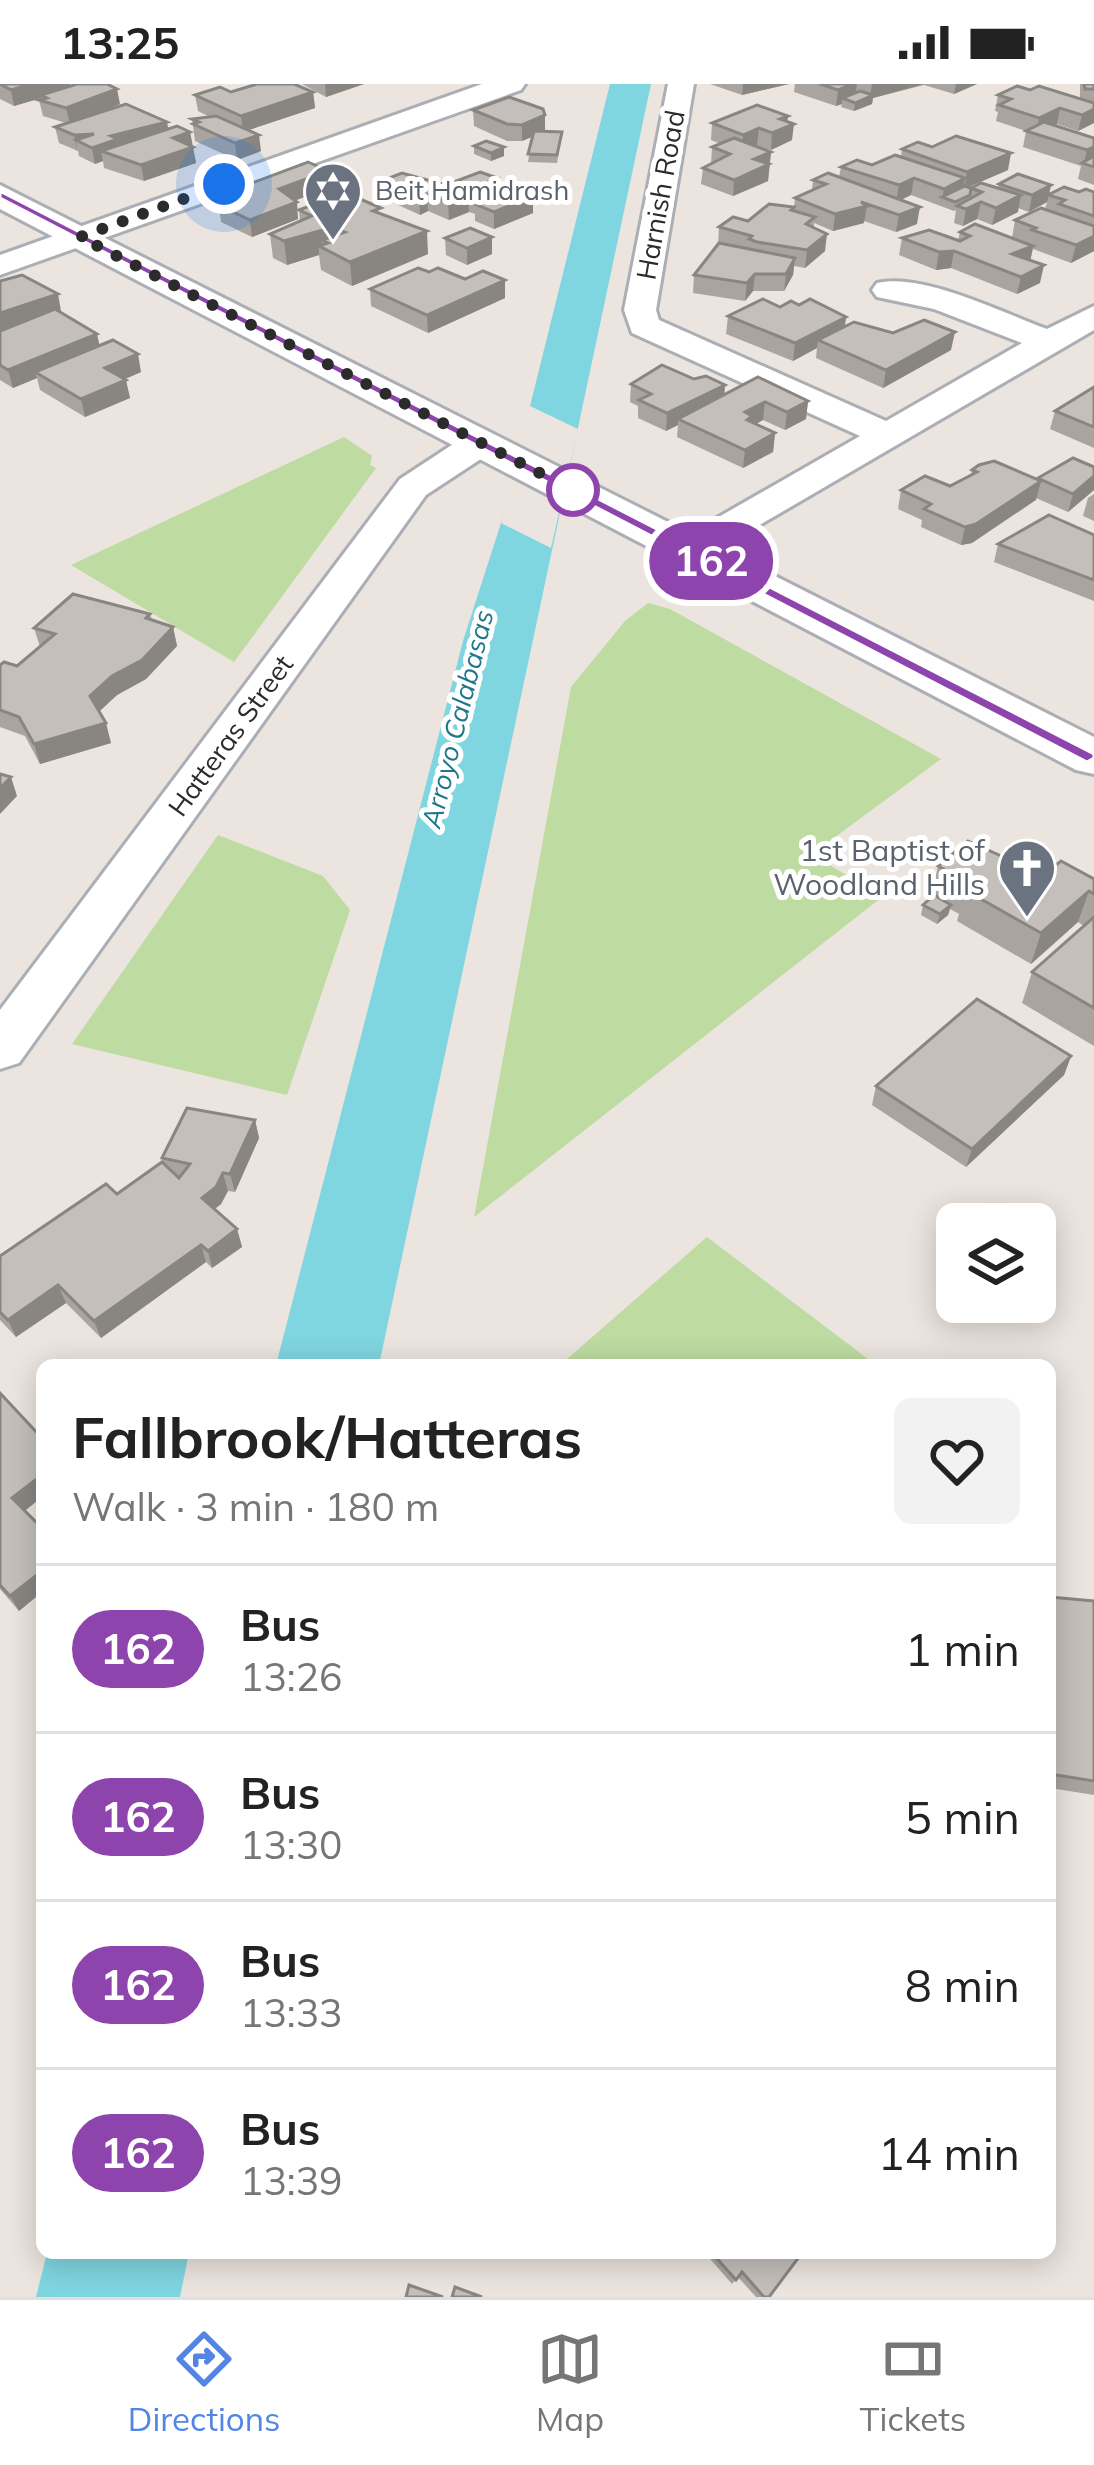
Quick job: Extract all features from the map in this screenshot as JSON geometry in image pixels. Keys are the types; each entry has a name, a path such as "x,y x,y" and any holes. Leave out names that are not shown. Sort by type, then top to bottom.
{"main road":[{"path":"0,195 1094,758"}],"street":[{"path":"0,266 512,84"},
{"name":"Harnish Road","path":"681,84 640,310 644,326 888,435"},
{"path":"888,290 943,301 1049,342"},
{"path":"689,550 1094,316"},
{"name":"Hatteras Street","path":"0,1049 413,487 498,451"}],"green space":[{"path":"344,437 372,456 370,465 376,468 234,662 71,565"},
{"path":"648,603 670,609 941,759 812,854 882,897 474,1217 571,687 625,621"},
{"path":"218,835 323,876 350,910 287,1095 72,1044"},
{"path":"707,1237 868,1359 567,1359"}],"water":[{"name":"Arroyo Calabasas","path":"610,84 651,84 380,1359 278,1359 463,641 501,523"},
{"path":"46,2259 188,2259 180,2297 36,2297"}],"pier":[{"path":"528,405 578,429 551,548 501,523"}],"building":[{"path":"0,84 31,84 11,90"},
{"path":"77,84 107,84 117,89 66,108 39,100 47,98 41,95"},
{"path":"257,84 294,84 313,92 241,116 195,95 220,87 231,92"},
{"path":"820,84 853,84 838,90"},
{"path":"1017,86 1030,90 1039,86 1094,103 1094,109 1082,115 1060,108 1039,118 999,105 1011,99 998,95"},
{"path":"860,91 873,95 855,103 842,98"},
{"path":"509,97 543,109 545,115 522,125 507,124 473,110"},
{"path":"126,104 167,122 111,136 118,139 92,148 76,140 94,134 74,135 55,127"},
{"path":"757,105 788,116 780,119 794,124 772,133 759,128 743,135 712,123"},
{"path":"216,116 259,135 235,143 193,124 199,122 192,119"},
{"path":"1044,122 1094,138 1094,147 1087,150 1026,131"},
{"path":"177,126 190,132 173,138 193,147 141,165 101,151"},
{"path":"534,131 562,132 557,155 528,154"},
{"path":"956,136 1011,153 967,172 902,149 918,142 932,147"},
{"path":"734,138 771,152 754,159 769,164 734,180 703,168 730,154 712,147"},
{"path":"486,141 504,147 491,153 474,146"},
{"path":"895,155 965,178 944,189 914,178 899,185 841,167 857,160 872,165"},
{"path":"308,162 328,171 279,189 297,202 250,220 219,205 243,195 237,193 250,188 244,186"},
{"path":"480,172 497,178 490,181 497,183 493,185 533,196 494,212 474,204 483,201 468,195 448,203 427,194 419,198 381,181 402,173 446,185"},
{"path":"828,173 920,207 899,215 861,202 867,206 835,214 795,198 826,184 813,180"},
{"path":"1018,174 1051,185 1032,195 999,184"},
{"path":"981,183 1021,195 996,208 981,202 966,209 957,206 982,192 971,188"},
{"path":"965,186 971,188 970,195 955,202 942,197"},
{"path":"1064,187 1094,192 1094,216 1059,204 1065,200 1048,195"},
{"path":"353,196 381,208 373,211 427,231 350,262 319,246 328,243 322,240 345,232 333,227 284,241 270,234 312,216 299,210 334,197"},
{"path":"769,204 794,207 791,210 815,217 806,224 827,234 807,250 757,242 749,239 752,236 719,227 733,217 748,221"},
{"path":"1041,208 1094,226 1094,236 1076,245 1015,220"},
{"path":"975,224 1033,246 1012,254 1044,265 1021,277 954,251 939,252 902,238 929,230 960,241 970,236 960,232"},
{"path":"470,228 492,237 467,248 445,238"},
{"path":"719,243 795,258 786,274 755,274 747,283 694,275"},
{"path":"418,268 429,272 438,268 465,279 483,271 505,280 427,315 370,289"},
{"path":"22,275 58,294 0,313 0,281"},
{"path":"763,299 780,307 810,299 846,317 795,343 728,316"},
{"path":"55,309 97,334 8,370 0,365 0,331"},
{"path":"924,320 955,332 886,370 818,340 854,322 893,333"},
{"path":"113,340 138,354 105,368 126,380 81,399 35,372"},
{"path":"662,365 694,379 706,376 725,385 667,413 639,400 651,394 631,384"},
{"path":"758,377 808,401 787,412 765,402 745,412 752,416 747,420 775,433 745,450 678,419"},
{"path":"1094,387 1094,427 1055,411"},
{"path":"1073,458 1094,467 1094,476 1073,494 1038,478"},
{"path":"994,461 1041,481 976,524 965,527 924,509 931,504 901,490 925,476 950,486 977,472 972,470 979,465"},
{"path":"1049,515 1094,535 1094,580 998,544"},
{"path":"73,594 150,614 146,618 173,627 142,660 112,676 90,696 106,723 34,744 19,717 0,710 0,665 17,666 55,634 34,628"},
{"path":"968,841 1043,875 1061,861 1094,879 1094,894 1089,891 1041,933 965,890 971,885 938,866"},
{"path":"934,895 951,905 940,914 923,905"},
{"path":"1094,917 1094,1008 1032,972"},
{"path":"977,999 1071,1056 972,1149 876,1086"},
{"path":"187,1108 255,1120 230,1174 223,1173 216,1187 202,1198 237,1229 208,1251 201,1245 94,1321 58,1285 8,1320 0,1312 0,1256 106,1184 117,1194 162,1162 179,1178 190,1164 162,1158"},
{"path":"0,1393 36,1432 36,1480 12,1498 36,1522 36,1576 10,1596 0,1585"},
{"path":"1056,1598 1094,1601 1094,1781 1056,1775"},
{"path":"717,2259 798,2259 769,2297 742,2272 736,2280"},
{"path":"409,2285 443,2297 406,2297"},
{"path":"455,2287 482,2297 452,2297"}],"bus line":[{"name":"162","path":"0,195 1094,758"}],"place":[{"name":"Beit Hamidrash","path":"333,242"},
{"name":"1st Baptist of Woodland Hills","path":"1027,919"}],"route":[{"path":"224,184 80,237 573,490"}]}
